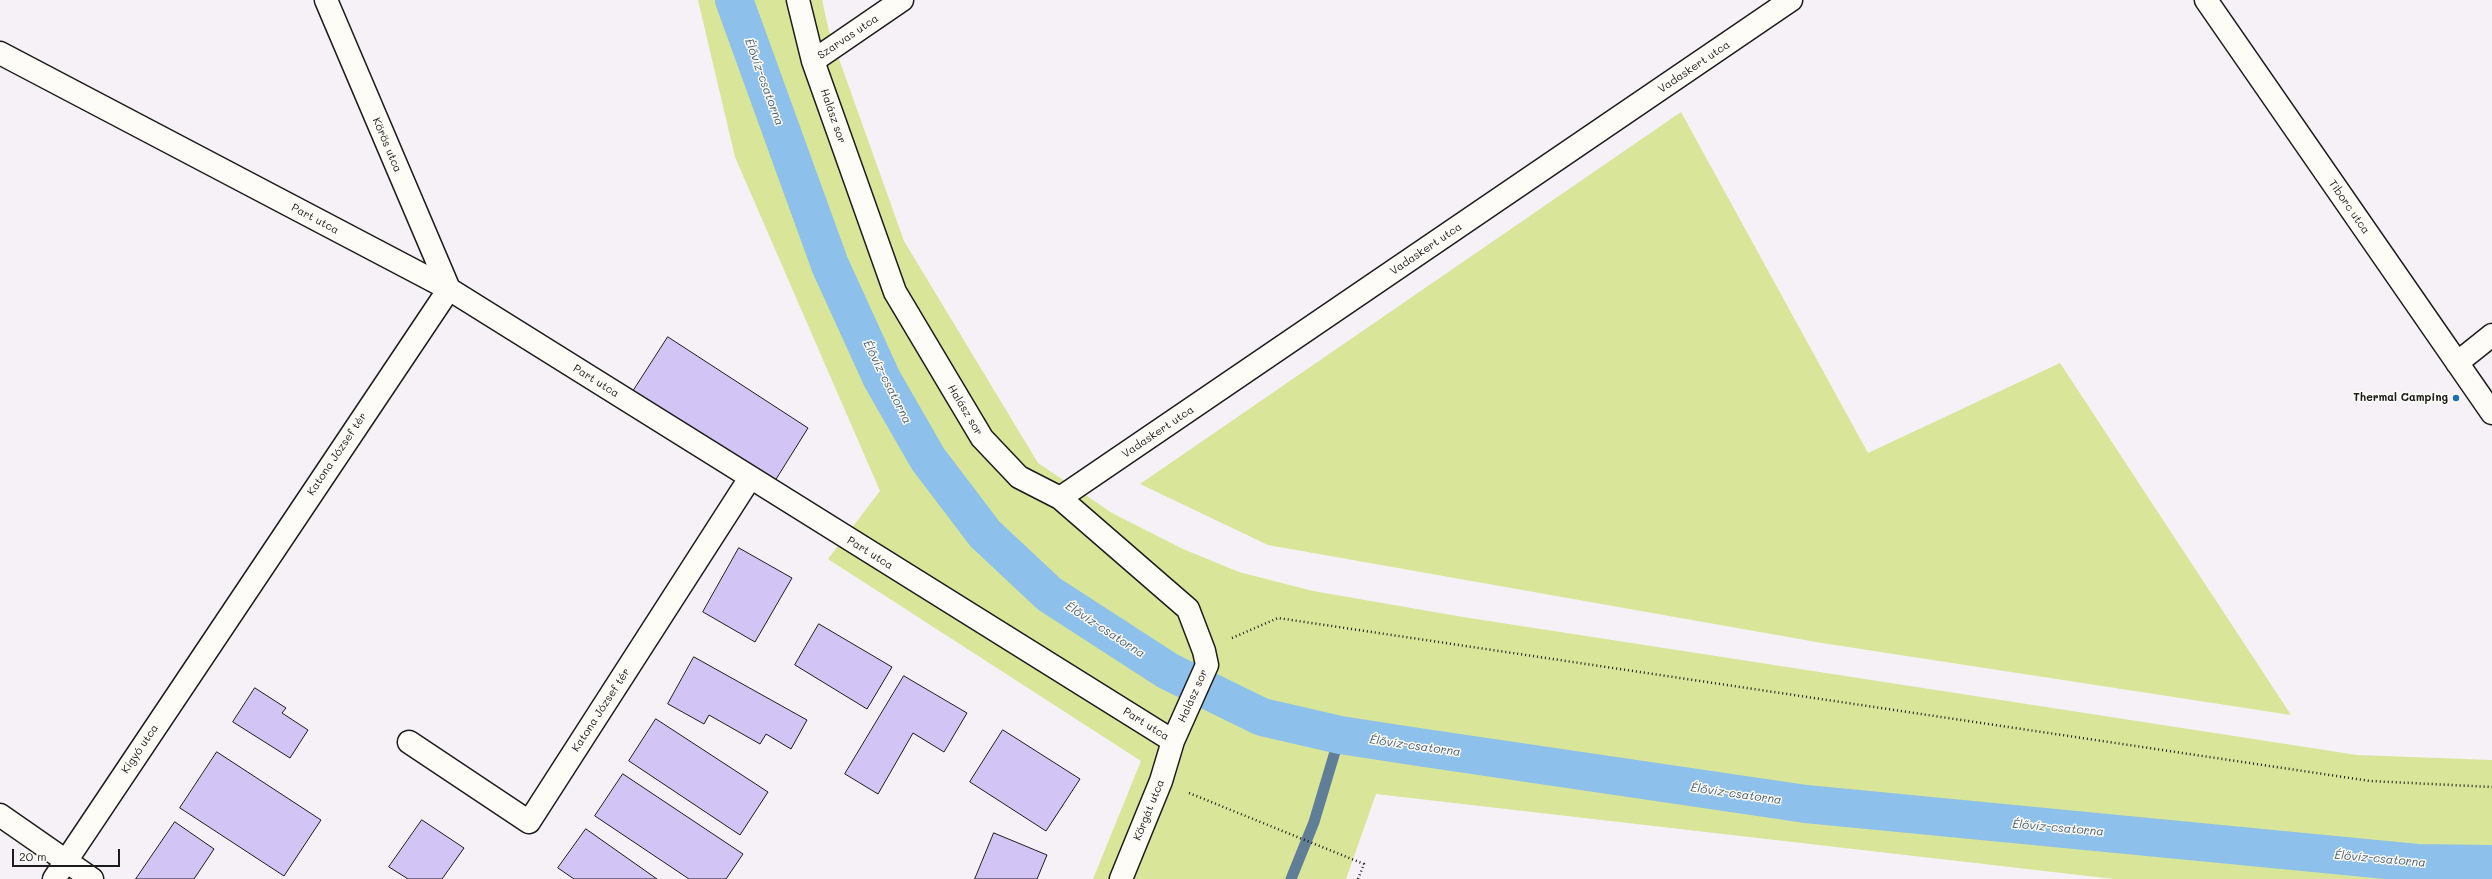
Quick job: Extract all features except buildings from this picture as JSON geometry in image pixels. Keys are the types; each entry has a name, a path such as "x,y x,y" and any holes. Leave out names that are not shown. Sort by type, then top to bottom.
{"street":[{"name":"Körös utca","path":"326,0 449,289"},
{"name":"Halász sor","path":"798,0 813,61 895,292 982,438 1019,477 1060,498 1188,609 1205,658 1173,741"},
{"name":"Szarvas utca","path":"813,61 902,0"},
{"name":"Vadaskert utca","path":"1060,498 1791,0"},
{"name":"Tiborc utca","path":"2206,0 2492,413"},
{"name":"Part utca","path":"0,53 449,289 1173,741"},
{"name":"Katona József tér","path":"226,620 449,289"},
{"path":"2457,363 2492,335"},
{"name":"Katona József tér","path":"409,742 529,822 750,478"},
{"name":"Kígyó utca","path":"54,879 226,620"},
{"name":"Körgát utca","path":"1121,879 1161,780 1173,741"},
{"path":"0,815 92,879"}],"path":[{"path":"1205,658 1278,618 2370,781 2492,787"},
{"path":"1161,780 1280,832 1364,864 1358,879"}],"green space":[{"path":"698,0 822,0 829,31 904,241 1038,463 1112,513 1183,549 1239,572 1313,591 1463,617 2357,755 2492,760 2492,879 2114,879 1376,794 1346,879 1093,879 1141,761 828,559 880,491 735,157"},
{"path":"1681,112 1868,453 2060,363 2291,715 1822,643 1268,545 1140,484"}],"waterway":[{"name":"Élővíz-csatorna","path":"734,0 830,265 882,379 928,459 985,534 1049,594 1168,671 1262,717 1340,735 1806,804 2417,863 2492,864"},
{"path":"1291,879 1314,822 1340,735"}],"place":[{"name":"Thermal Camping","path":"2456,398"}]}
